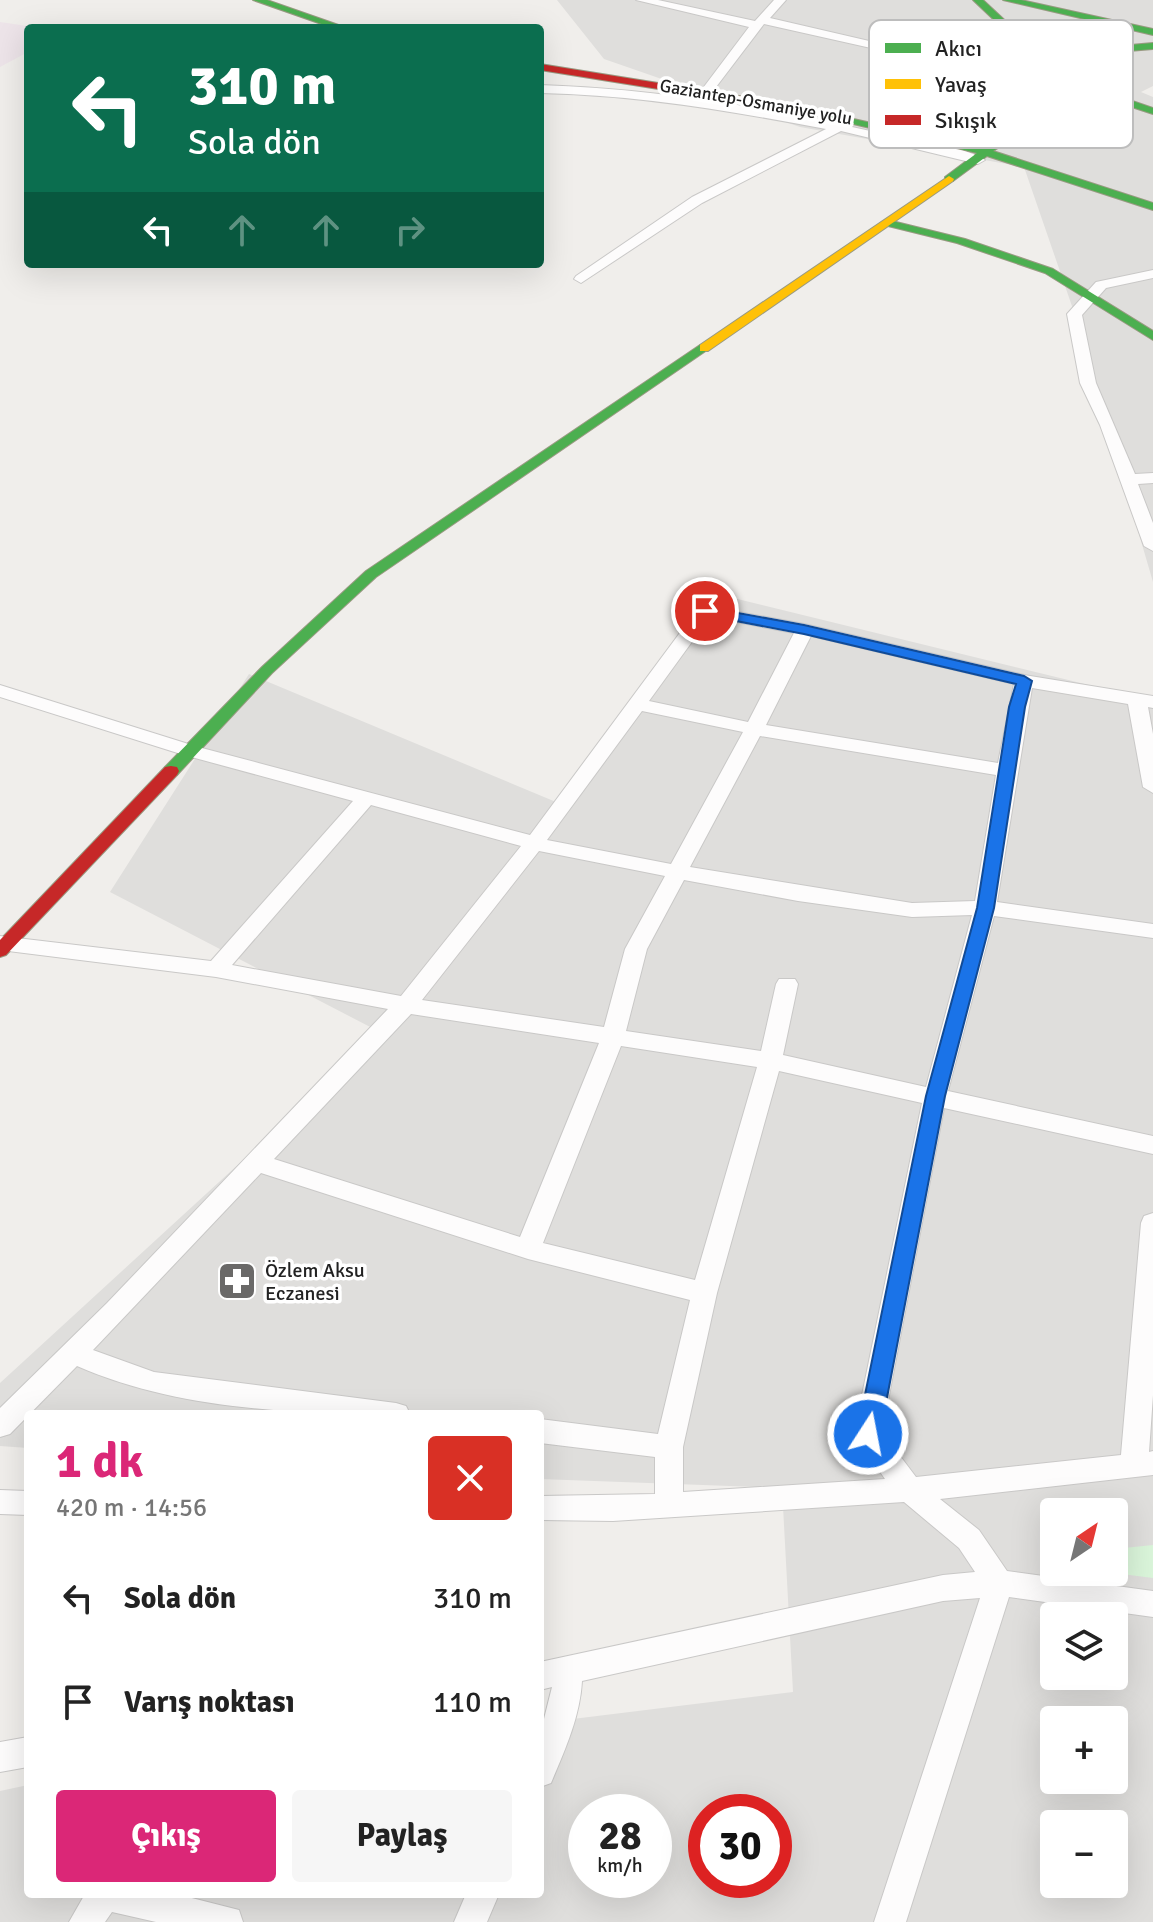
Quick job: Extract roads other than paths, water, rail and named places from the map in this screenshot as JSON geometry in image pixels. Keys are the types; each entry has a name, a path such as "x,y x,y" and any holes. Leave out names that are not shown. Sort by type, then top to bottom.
{"main road":[{"path":"258,0 330,24"},
{"path":"978,0 992,20"},
{"path":"1008,0 1099,20"},
{"path":"1133,28 1153,32"},
{"path":"1133,52 1153,46"},
{"name":"Gaziantep-Osmaniye yolu","path":"544,68 706,92 869,122"},
{"path":"1133,105 1153,111"},
{"name":"Gaziantep-Osmaniye yolu","path":"981,148 1153,207"},
{"path":"2,946 267,670 381,566 888,223 993,148"},
{"path":"888,223 1024,261 1049,271 1094,296 1153,336"}],"street":[{"path":"642,0 869,46"},
{"path":"706,92 780,0"},
{"path":"544,89 621,92 700,102 869,132"},
{"path":"552,104 621,92"},
{"path":"581,279 697,200 839,127"},
{"path":"977,148 990,150"},
{"path":"1153,274 1101,285 1074,314 1088,383 1108,425 1153,546"},
{"path":"1127,480 1153,478"},
{"path":"0,1426 116,1310 406,1005 535,842 705,611 804,629 1024,681 1145,701 1153,787"},
{"path":"528,1249 613,1037 636,949 800,644 804,629"},
{"path":"999,1583 969,1539 909,1490 868,1434 935,1096 985,908 1017,707 1024,681"},
{"path":"0,691 191,751 535,842 675,873 912,910 985,908 1153,931"},
{"path":"638,704 754,729 1008,771"},
{"path":"216,969 367,797"},
{"path":"2,946 216,969 406,1005 770,1061 1153,1145"},
{"path":"669,1505 669,1447 704,1293 770,1061 787,984"},
{"path":"256,1162 528,1249 704,1293"},
{"path":"544,1508 669,1505 909,1490 1144,1464 1153,1223"},
{"path":"71,1352 122,1374 154,1383 365,1410"},
{"path":"544,1431 669,1447"},
{"path":"0,1502 24,1503"},
{"path":"890,1922 999,1583"},
{"path":"544,1763 564,1711 554,1674 943,1588 999,1583 1153,1604"},
{"path":"0,1757 24,1753"},
{"path":"85,1922 102,1898"},
{"path":"122,1898 227,1922"},
{"path":"470,1922 481,1898"}],"place":[{"name":"Özlem Aksu Eczanesi","path":"237,1281"}]}
